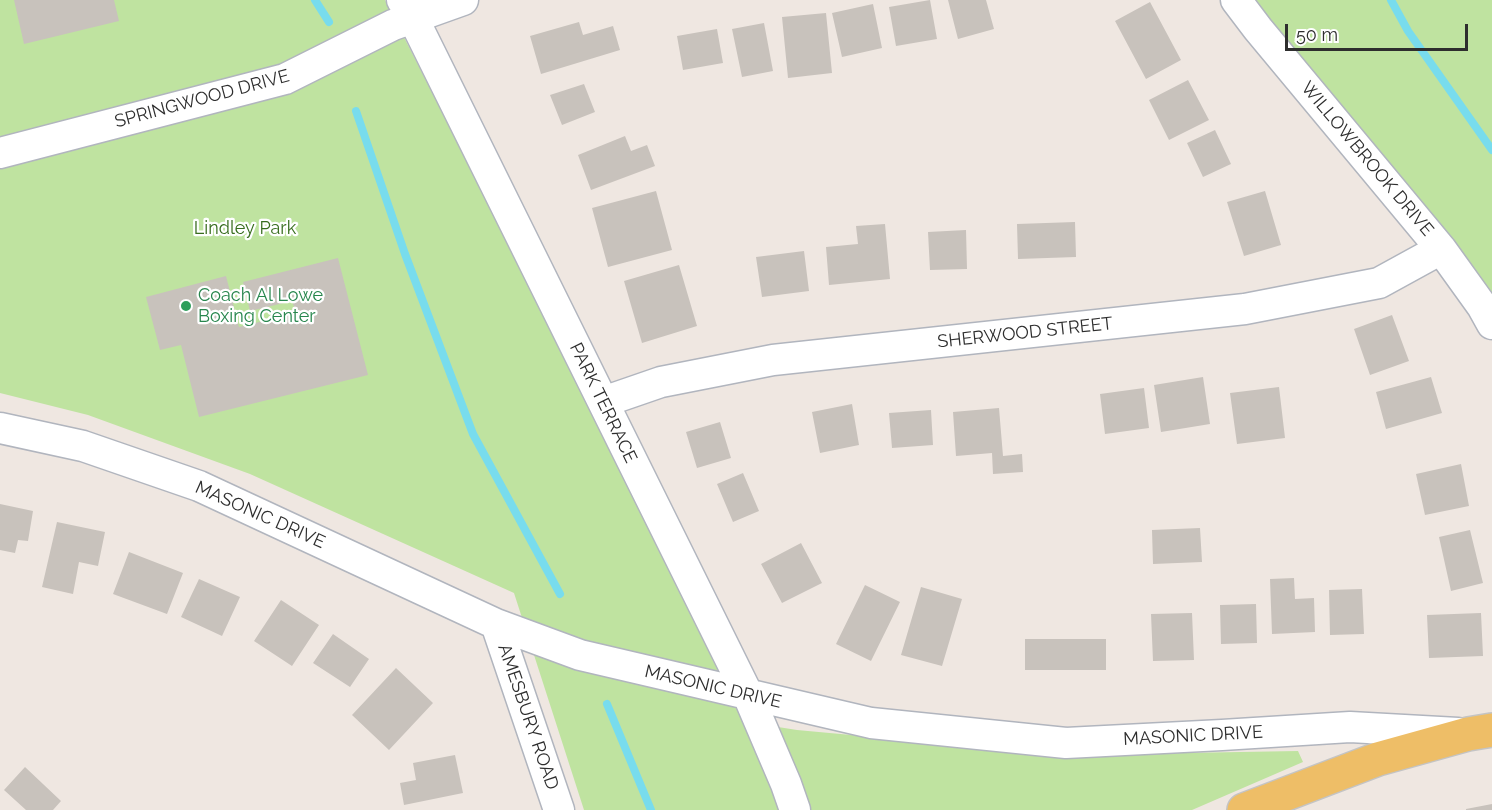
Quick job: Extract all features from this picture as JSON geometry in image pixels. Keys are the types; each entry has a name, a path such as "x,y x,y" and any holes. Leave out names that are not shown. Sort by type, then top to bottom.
{"main road":[{"path":"1244,810 1378,759 1480,732"}],"street":[{"name":"SPRINGWOOD DRIVE","path":"0,153 285,79 393,25 408,9 464,0"},
{"name":"WILLOWBROOK DRIVE","path":"1236,0 1442,249 1492,324"},
{"name":"PARK TERRACE","path":"408,9 748,695 795,810"},
{"name":"SHERWOOD STREET","path":"603,402 661,382 773,360 1245,309 1379,283 1442,249"},
{"name":"MASONIC DRIVE","path":"0,428 83,447 199,486 496,624 580,655 871,723 1066,743 1350,727 1480,732"},
{"name":"AMESBURY ROAD","path":"496,624 559,810"}],"green space":[{"name":"Lindley Park","path":"0,0 385,0 549,321 746,722 797,730 1068,755 1298,751 1303,762 1192,810 584,810 514,593 250,474 88,415 0,393"},
{"path":"1253,0 1492,0 1492,299 1465,256 1267,20"}],"building":[{"path":"14,0 114,0 119,21 24,44"},
{"path":"930,0 937,39 896,46 889,7"},
{"path":"948,0 986,0 994,29 958,39"},
{"path":"1150,2 1181,60 1146,79 1115,21"},
{"path":"873,4 882,48 842,57 832,13"},
{"path":"826,13 832,73 788,78 782,17"},
{"path":"579,22 583,35 613,26 620,50 541,74 530,36"},
{"path":"764,23 773,71 742,77 732,29"},
{"path":"717,29 723,63 683,70 677,36"},
{"path":"1188,80 1209,120 1169,140 1149,100"},
{"path":"584,84 595,112 562,125 550,95"},
{"path":"1215,130 1231,164 1203,177 1187,143"},
{"path":"625,136 631,151 647,145 655,166 591,190 578,155"},
{"path":"656,191 672,250 608,267 592,208"},
{"path":"1265,191 1281,245 1244,256 1227,202"},
{"path":"1075,222 1076,257 1018,259 1017,224"},
{"path":"885,224 890,279 829,285 826,247 858,244 856,226"},
{"path":"966,230 967,269 930,270 928,232"},
{"path":"804,251 809,291 762,297 756,257"},
{"path":"338,258 368,375 199,417 181,345 160,350 146,297 226,276 239,327 296,313 292,301 250,311 243,282"},
{"path":"679,265 697,326 642,343 624,281"},
{"path":"1392,315 1409,361 1370,375 1354,329"},
{"path":"1203,377 1210,424 1161,432 1154,385"},
{"path":"1431,377 1442,413 1386,429 1376,392"},
{"path":"1279,387 1285,438 1237,444 1230,393"},
{"path":"1144,388 1149,428 1105,434 1100,394"},
{"path":"852,404 859,445 820,453 812,412"},
{"path":"999,408 1003,456 1022,454 1023,472 993,474 992,453 956,456 953,412"},
{"path":"931,410 933,445 892,448 889,413"},
{"path":"720,422 731,458 697,468 686,432"},
{"path":"1461,464 1469,506 1425,515 1416,474"},
{"path":"743,473 759,511 733,522 717,484"},
{"path":"0,504 33,511 28,541 18,540 15,553 0,550"},
{"path":"57,522 105,532 98,566 79,562 73,594 42,587"},
{"path":"1200,528 1202,562 1153,564 1152,530"},
{"path":"1470,530 1483,583 1451,591 1439,537"},
{"path":"801,543 822,583 782,603 761,564"},
{"path":"129,552 183,573 167,614 113,594"},
{"path":"1294,578 1295,599 1314,598 1315,632 1272,634 1270,579"},
{"path":"199,579 240,597 222,636 181,617"},
{"path":"865,585 900,602 871,661 836,644"},
{"path":"921,587 962,599 942,666 901,655"},
{"path":"1362,589 1364,634 1330,635 1329,590"},
{"path":"281,600 319,625 292,666 254,641"},
{"path":"1256,604 1257,643 1221,644 1220,605"},
{"path":"1192,613 1194,660 1153,661 1151,614"},
{"path":"1481,613 1483,656 1429,658 1427,615"},
{"path":"333,634 369,659 350,687 313,663"},
{"path":"1025,639 1106,639 1106,670 1025,670"},
{"path":"396,668 433,703 389,750 352,715"},
{"path":"455,755 463,793 404,805 400,783 416,780 413,763"},
{"path":"25,767 61,801 53,810 26,810 4,790"},
{"path":"1492,804 1492,810 1466,810 1466,809"}],"waterway":[{"path":"315,0 329,22"},
{"path":"1391,0 1408,31 1492,150"},
{"path":"356,111 405,254 473,434 560,594"},
{"path":"607,704 651,810"}],"place":[{"name":"Coach Al Lowe Boxing Center","path":"186,306"}]}
